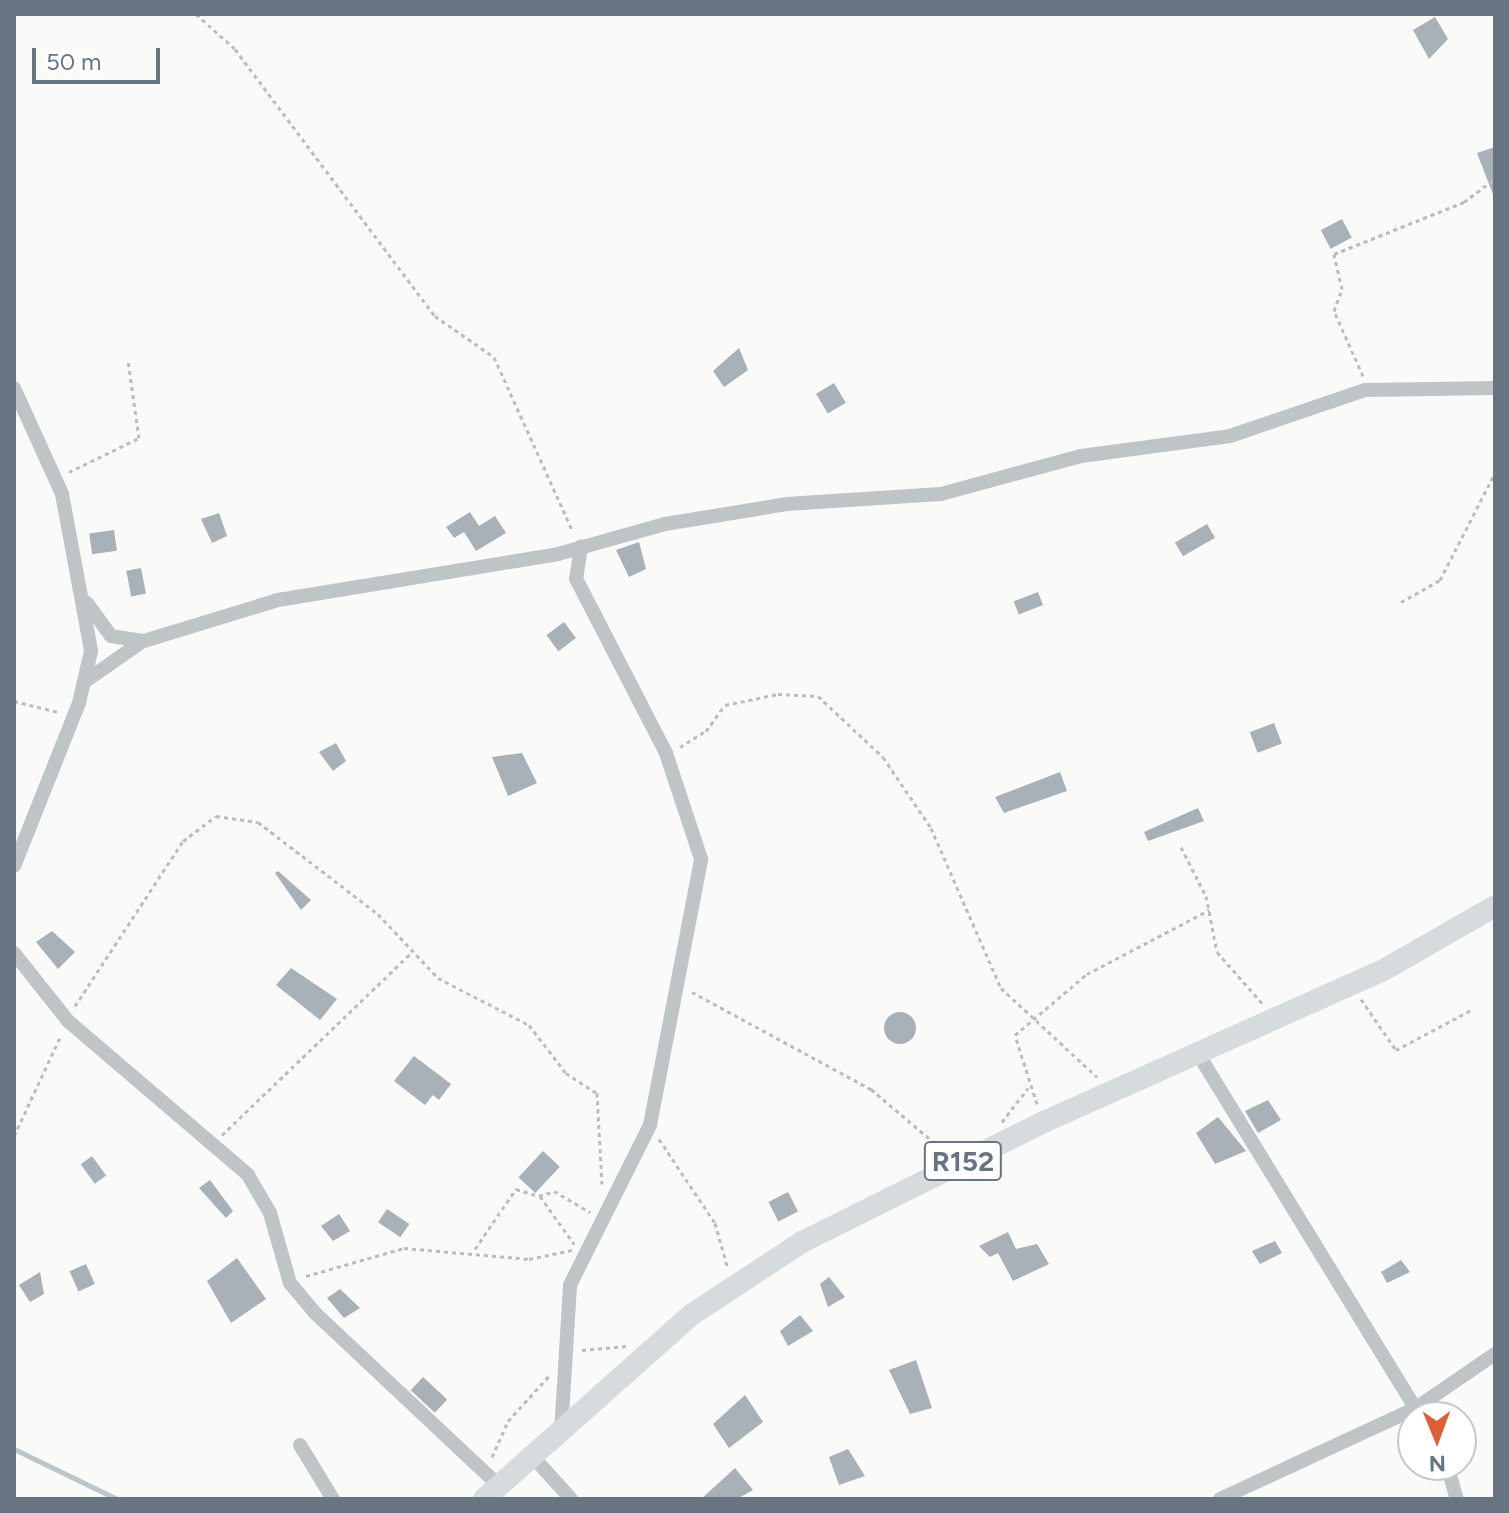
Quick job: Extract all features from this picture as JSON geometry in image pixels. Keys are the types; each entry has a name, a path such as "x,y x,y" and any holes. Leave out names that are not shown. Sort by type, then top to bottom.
{"main road":[{"name":"R152","path":"490,1486 534,1458 650,1350 732,1284 957,1164 1113,1090 1354,984 1495,906"}],"street":[{"path":"14,388 62,494 87,603 87,680 14,866"},
{"path":"87,680 144,641 278,600 581,546 787,504 967,489 1081,456 1230,436 1365,390 1495,388"},
{"path":"561,1433 570,1285 581,1247 604,1218 650,1125 701,859 666,753 576,579 581,546"},
{"path":"87,603 111,636 144,641"},
{"path":"14,953 68,1021 215,1142 262,1196 290,1283 344,1343 490,1486"},
{"path":"1197,1052 1411,1401"},
{"path":"1433,1401 1495,1354"},
{"path":"1220,1499 1397,1421"},
{"path":"300,1445 333,1499"},
{"path":"534,1458 571,1499"}],"path":[{"path":"196,14 235,49 294,123 435,316 494,357 581,546"},
{"path":"1365,390 1334,311 1342,289 1334,254 1464,202 1495,179"},
{"path":"62,494 73,466 139,438 128,361"},
{"path":"1401,602 1440,580 1495,473"},
{"path":"666,753 699,737 725,705 778,694 818,696 871,743 908,793 950,863 989,966 1032,1022 1113,1090"},
{"path":"14,701 73,717"},
{"path":"14,1136 68,1021 139,900 183,841 216,816 235,815 275,831 378,914 412,952 453,987 529,1025 566,1073 597,1093 604,1218"},
{"path":"1181,847 1209,910 1217,952 1277,1020"},
{"path":"1046,1121 1028,1088 1013,1039 1087,974 1209,910"},
{"path":"215,1142 412,952"},
{"path":"679,983 723,1014 871,1089 957,1164"},
{"path":"1354,984 1396,1050 1473,1009"},
{"path":"1002,1142 1005,1112 1028,1088"},
{"path":"650,1125 715,1223 732,1284"},
{"path":"290,1283 373,1252 475,1250 529,1259 581,1247 539,1196 522,1188 509,1193 475,1250"},
{"path":"539,1196 559,1192 604,1218"},
{"path":"490,1486 508,1421 567,1356 602,1347 650,1350"}],"building":[{"path":"1435,17 1448,39 1429,59 1413,30"},
{"path":"1495,147 1495,197 1494,197 1477,153"},
{"path":"1342,219 1352,238 1331,249 1321,230"},
{"path":"739,348 748,370 724,387 713,371"},
{"path":"834,383 846,403 828,414 816,394"},
{"path":"470,512 479,526 495,516 506,533 476,551 464,532 454,538 446,527"},
{"path":"219,513 227,536 212,543 201,519"},
{"path":"1207,524 1215,538 1183,556 1175,542"},
{"path":"114,530 117,551 92,554 89,533"},
{"path":"639,542 646,569 629,577 616,550"},
{"path":"141,568 146,594 131,596 126,571"},
{"path":"1038,592 1043,605 1019,614 1014,601"},
{"path":"564,622 576,638 558,651 546,635"},
{"path":"1274,723 1282,744 1258,753 1250,732"},
{"path":"336,743 346,761 333,771 319,752"},
{"path":"522,753 537,783 508,796 492,757"},
{"path":"1060,772 1067,791 1004,813 995,797"},
{"path":"1198,808 1204,821 1148,841 1144,832"},
{"path":"278,871 311,900 301,910 275,873"},
{"path":"52,931 75,952 58,969 36,942"},
{"path":"291,968 337,999 320,1020 276,985"},
{"path":"900,1012 911,1017 916,1028 911,1039 900,1044 889,1039 884,1028 889,1017"},
{"path":"414,1056 451,1084 439,1100 433,1095 425,1105 394,1081"},
{"path":"1268,1100 1281,1120 1258,1133 1245,1111"},
{"path":"1218,1117 1246,1151 1215,1164 1196,1133"},
{"path":"543,1151 560,1167 535,1193 518,1177"},
{"path":"92,1156 106,1175 95,1184 81,1164"},
{"path":"210,1180 233,1211 226,1218 199,1188"},
{"path":"788,1192 798,1212 778,1222 768,1202"},
{"path":"387,1209 409,1224 400,1237 378,1222"},
{"path":"339,1214 350,1231 333,1241 321,1226"},
{"path":"1008,1232 1016,1249 1037,1244 1049,1264 1013,1281 998,1253 990,1257 979,1246"},
{"path":"1275,1241 1282,1253 1260,1264 1252,1251"},
{"path":"237,1258 266,1299 231,1323 207,1281"},
{"path":"1401,1260 1410,1272 1387,1283 1381,1272"},
{"path":"86,1264 95,1284 79,1291 70,1271"},
{"path":"40,1272 44,1294 30,1302 19,1285"},
{"path":"829,1277 845,1297 828,1307 820,1284"},
{"path":"340,1289 360,1308 344,1318 327,1298"},
{"path":"800,1315 813,1331 788,1346 780,1331"},
{"path":"916,1360 932,1408 910,1414 889,1370"},
{"path":"423,1377 447,1400 435,1413 411,1390"},
{"path":"745,1395 763,1422 729,1448 713,1424"},
{"path":"848,1449 865,1476 839,1485 829,1457"},
{"path":"735,1468 753,1490 737,1499 701,1499"}],"waterway":[{"path":"14,1449 117,1499"}]}
